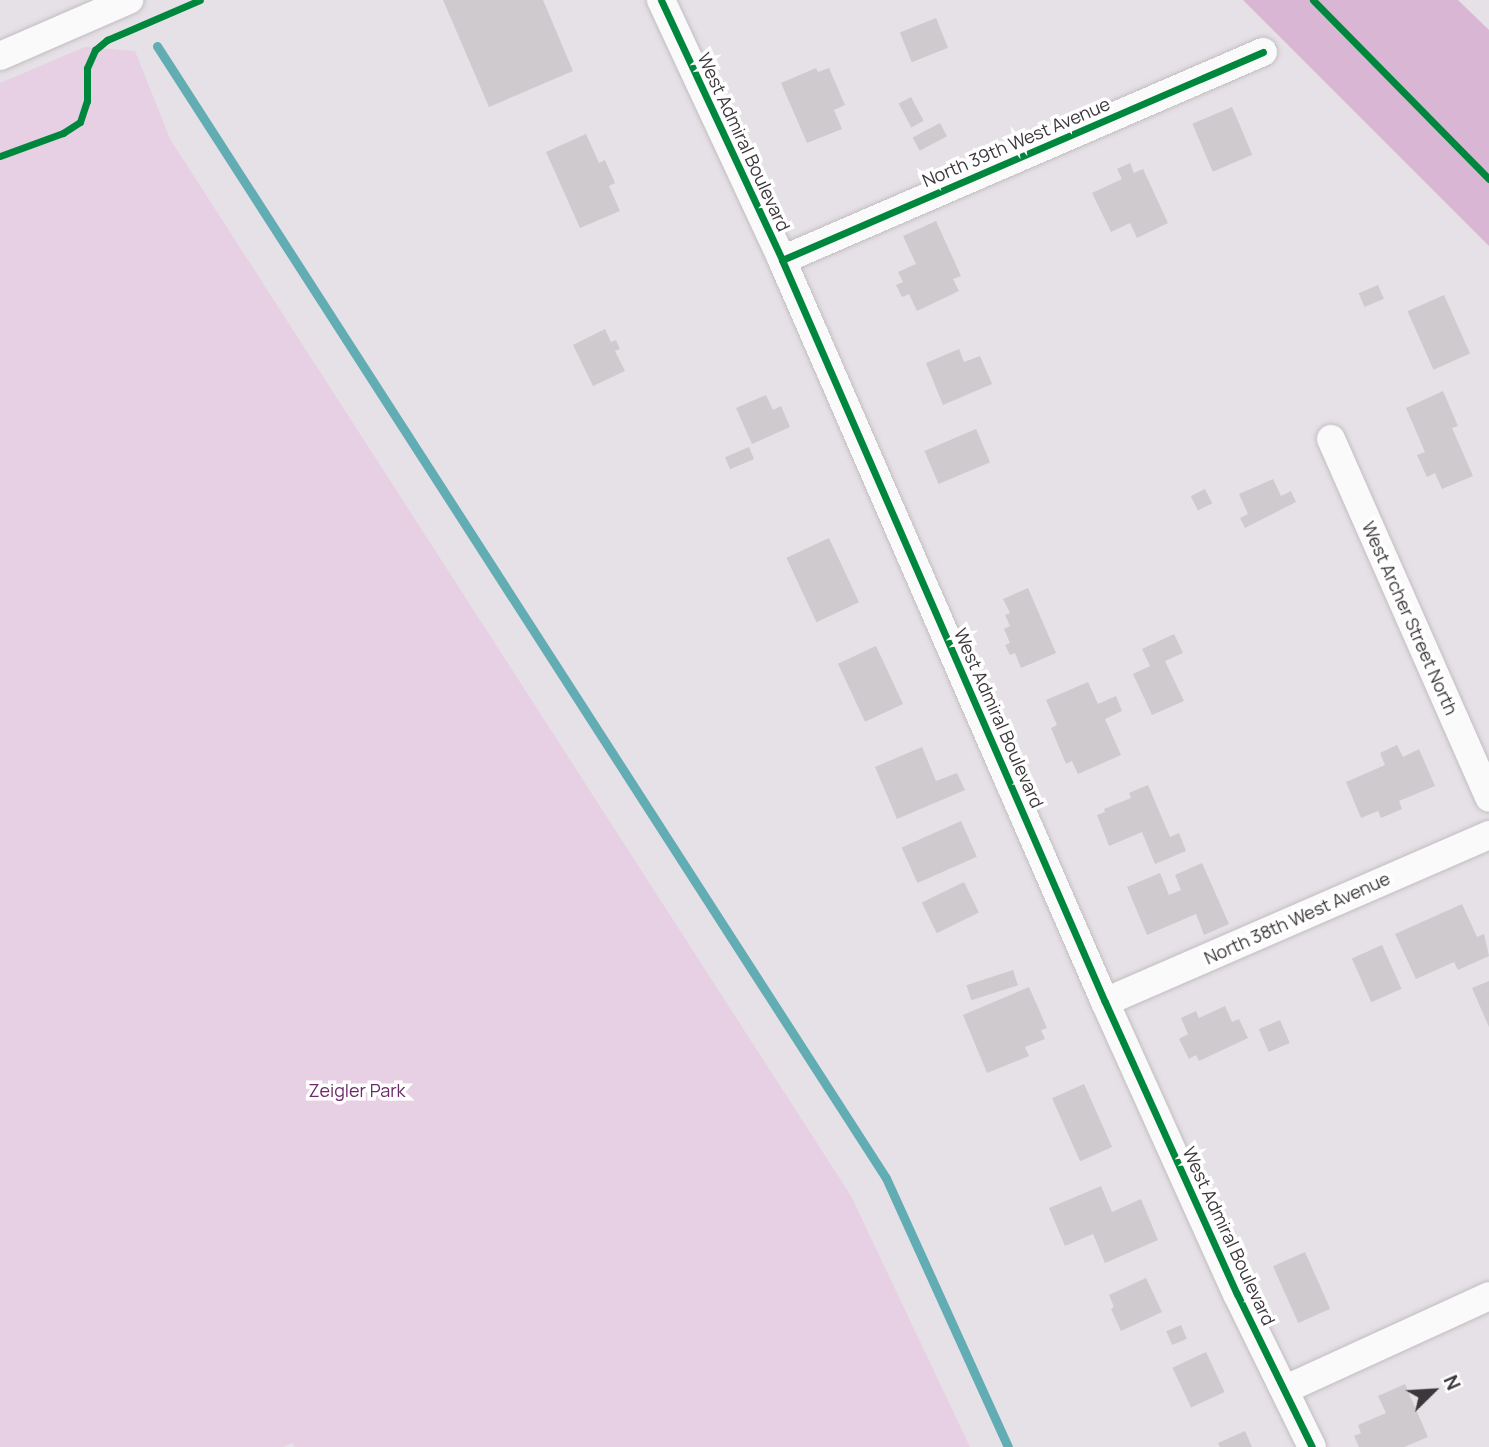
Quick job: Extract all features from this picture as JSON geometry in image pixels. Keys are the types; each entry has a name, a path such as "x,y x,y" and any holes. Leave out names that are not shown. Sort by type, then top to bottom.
{"street":[{"path":"0,56 129,0"},
{"name":"West Admiral Boulevard","path":"662,0 782,260 1105,1002 1237,1294 1286,1389 1312,1447"},
{"name":"North 39th West Avenue","path":"782,260 1263,52"},
{"name":"West Archer Street North","path":"1331,439 1489,798"},
{"name":"North 38th West Avenue","path":"1105,1002 1489,835"},
{"path":"1286,1389 1489,1296"}],"green space":[{"name":"Zeigler Park","path":"85,47 135,51 170,139 851,1196 970,1447 295,1447 292,1443 283,1447 0,1447 0,83"}],"shaded area":[{"path":"1243,0 1458,0 1489,30 1489,246"}],"building":[{"path":"443,0 543,0 573,71 489,107"},
{"path":"936,18 948,48 912,62 900,33"},
{"path":"816,68 818,72 829,68 845,105 834,110 842,129 807,143 781,83"},
{"path":"911,97 924,121 911,127 899,104"},
{"path":"1232,107 1252,155 1213,172 1192,124"},
{"path":"940,123 947,136 920,151 913,138"},
{"path":"586,134 599,163 605,160 615,183 609,186 620,211 580,228 546,152"},
{"path":"1130,163 1134,173 1143,169 1168,223 1137,238 1130,223 1111,232 1092,193 1122,179 1117,169"},
{"path":"936,221 961,276 953,279 959,291 917,311 909,294 902,297 896,285 903,282 898,272 916,264 903,236"},
{"path":"1378,285 1384,299 1365,307 1359,293"},
{"path":"1444,295 1470,353 1433,370 1407,311"},
{"path":"605,329 611,342 616,340 620,349 615,351 625,371 593,386 573,345"},
{"path":"959,349 964,362 980,356 992,384 943,405 926,363"},
{"path":"1443,391 1458,426 1452,428 1473,476 1442,489 1435,473 1427,477 1417,455 1425,452 1406,408"},
{"path":"766,395 773,410 781,406 790,427 752,444 736,408"},
{"path":"976,429 990,462 939,484 924,451"},
{"path":"749,447 754,459 730,469 725,457"},
{"path":"1273,479 1281,496 1291,491 1296,502 1245,528 1240,518 1248,514 1239,494"},
{"path":"1205,489 1212,503 1198,511 1191,496"},
{"path":"829,538 859,602 816,622 786,558"},
{"path":"1028,588 1056,653 1021,668 1015,653 1010,655 1005,645 1010,643 1004,629 1010,626 1005,615 1010,613 1003,599"},
{"path":"1174,634 1183,653 1165,661 1184,701 1152,715 1133,674 1150,666 1142,649"},
{"path":"876,646 903,704 865,722 838,664"},
{"path":"1088,682 1098,704 1116,696 1122,711 1105,719 1121,755 1078,774 1072,761 1066,764 1051,728 1057,725 1046,700"},
{"path":"1397,745 1403,757 1419,749 1435,786 1399,801 1402,809 1381,818 1378,811 1361,818 1346,782 1385,765 1380,753"},
{"path":"922,747 936,781 957,773 965,790 897,819 875,767"},
{"path":"1148,785 1170,837 1179,833 1186,851 1155,864 1142,832 1109,846 1097,815 1105,812 1104,809 1131,798 1129,793"},
{"path":"961,821 977,857 917,883 902,847"},
{"path":"1202,863 1229,924 1204,935 1196,914 1147,935 1127,887 1160,873 1169,895 1181,890 1175,875"},
{"path":"964,882 979,913 937,933 922,903"},
{"path":"1462,904 1477,937 1484,934 1489,956 1458,970 1454,962 1416,979 1395,934"},
{"path":"1382,945 1402,989 1371,1002 1352,958"},
{"path":"1013,970 1018,985 971,1000 966,985"},
{"path":"1489,981 1489,1027 1472,988"},
{"path":"1029,987 1047,1028 1041,1030 1045,1039 1025,1047 1029,1056 987,1073 963,1015"},
{"path":"1225,1006 1232,1022 1239,1019 1248,1038 1199,1061 1196,1055 1189,1059 1179,1039 1188,1034 1181,1018 1196,1011 1199,1018"},
{"path":"1280,1020 1290,1043 1269,1052 1259,1029"},
{"path":"1084,1084 1112,1147 1080,1161 1052,1098"},
{"path":"1101,1186 1112,1212 1141,1199 1158,1240 1105,1263 1093,1234 1065,1246 1049,1208"},
{"path":"1305,1252 1330,1309 1298,1323 1273,1266"},
{"path":"1146,1278 1162,1312 1121,1331 1111,1309 1114,1307 1109,1295"},
{"path":"1181,1325 1187,1339 1172,1345 1166,1331"},
{"path":"1206,1352 1225,1392 1191,1408 1172,1368"},
{"path":"1405,1384 1428,1437 1404,1447 1359,1447 1354,1436 1361,1433 1358,1425 1386,1413 1378,1396"},
{"path":"1245,1431 1252,1447 1220,1447 1218,1443"}],"waterway":[{"path":"157,46 886,1178 1008,1447"}],"cycle path":[{"path":"0,156 63,133 80,122 87,101 87,68 95,50 107,40 200,0"},
{"path":"661,0 782,260 1105,1002 1237,1294 1312,1447"},
{"path":"1313,0 1489,179"},
{"path":"782,260 1263,52"}]}
